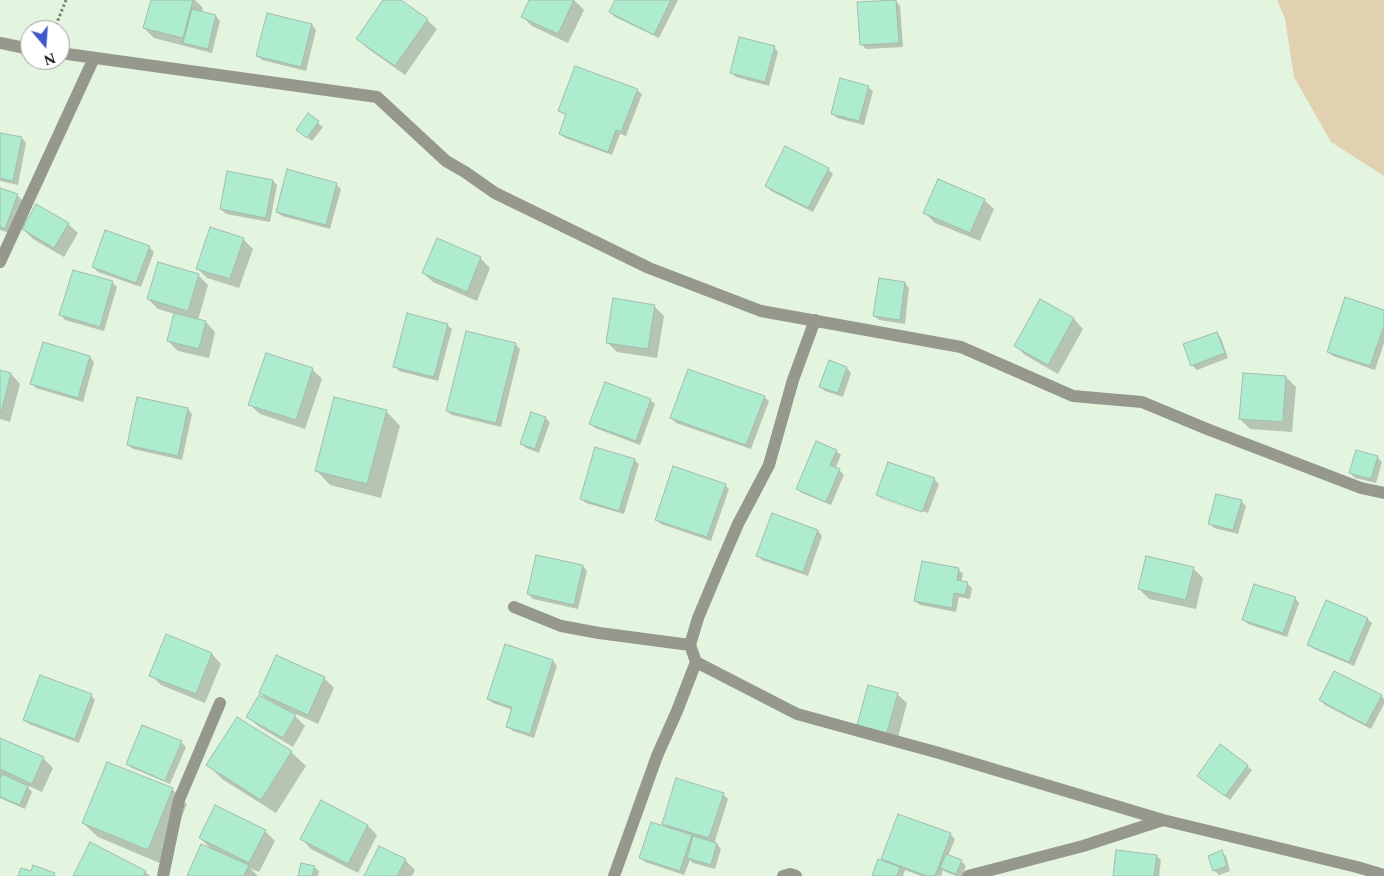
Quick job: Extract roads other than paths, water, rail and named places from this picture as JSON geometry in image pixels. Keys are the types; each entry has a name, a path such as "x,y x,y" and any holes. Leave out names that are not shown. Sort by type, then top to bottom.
{"street":[{"path":"0,43 20,47"},
{"path":"70,54 377,97 446,161 495,193 649,268 762,311 961,347 1074,396 1142,402 1362,488 1384,493"},
{"path":"0,262 94,58"},
{"path":"614,876 657,756 696,662 690,645 698,618 738,524 769,464 793,380 815,320"},
{"path":"514,607 561,626 690,645"},
{"path":"696,662 797,714 938,753 1163,820 1384,875"},
{"path":"163,876 179,800 220,703"},
{"path":"968,876 1083,846 1163,820"},
{"path":"783,876 790,874 796,876"}]}
